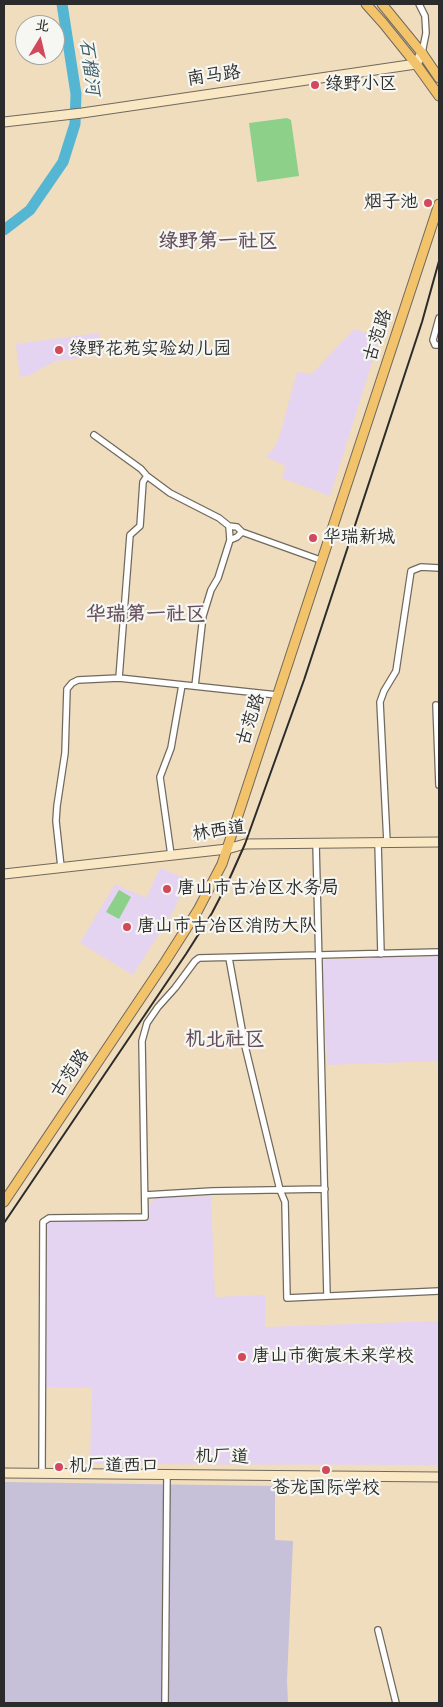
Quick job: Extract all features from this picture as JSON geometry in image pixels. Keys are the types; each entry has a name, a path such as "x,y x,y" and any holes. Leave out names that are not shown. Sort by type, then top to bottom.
{"main road":[{"path":"366,4 383,22 439,96"},
{"path":"382,4 422,53 439,78"},
{"name":"古范路","path":"4,1202 170,954 198,910 222,864 439,204"}],"street":[{"path":"416,64 422,53 426,33 425,16 419,4"},
{"name":"南马路","path":"4,122 82,113 416,64"},
{"path":"439,318 434,340 435,345 439,345"},
{"path":"94,435 170,493 219,518 229,526 237,527 242,532 323,560"},
{"path":"119,678 130,535 140,526 143,482 146,476"},
{"path":"195,686 203,616 230,540 229,526"},
{"path":"230,540 242,532"},
{"path":"381,954 380,702 396,671 411,571 421,567 439,568"},
{"path":"61,867 56,821 65,753 67,690 78,680 119,678 277,695"},
{"path":"171,855 160,777 172,748 182,685"},
{"path":"436,705 439,785"},
{"name":"林西道","path":"4,874 227,849 245,844 439,842"},
{"path":"316,843 327,1296"},
{"path":"42,1472 43,1222 49,1218 145,1217 142,1041 147,1024 158,1007 199,958 439,952"},
{"path":"229,958 245,1046 280,1190 285,1202 287,1298 439,1291"},
{"path":"145,1195 212,1191 325,1189"},
{"name":"机厂道","path":"4,1473 439,1477"},
{"path":"165,1703 167,1474"},
{"path":"378,1630 396,1703"}],"shaded area":[{"path":"354,329 380,337 330,496 282,478 286,466 266,457 274,448 279,438 297,372 312,374"},
{"name":"绿野花苑实验幼儿园","path":"99,333 103,355 55,361 30,375 20,377 16,344"},
{"name":"唐山市古冶区消防大队","path":"160,868 187,879 174,910 133,975 80,943 115,884 146,898"},
{"path":"439,956 439,1061 327,1065 323,960"},
{"name":"唐山市衡宸未来学校","path":"211,1196 215,1297 265,1295 265,1327 439,1321 439,1465 90,1464 92,1388 45,1387 46,1223 55,1218 149,1221 150,1204 155,1198"},
{"path":"4,1482 275,1486 275,1540 293,1541 287,1681 288,1703 4,1703"}],"green space":[{"path":"287,118 291,120 299,176 257,182 249,123"},
{"path":"119,890 131,897 119,919 106,912"}],"waterway":[{"name":"石榴河","path":"4,230 30,210 63,162 75,124 76,94 62,4"}],"railway":[{"path":"4,1223 186,954 212,913 228,882 245,844 304,680 422,322 439,261"}],"place":[{"name":"绿野小区","path":"315,85"},
{"name":"烟子池","path":"428,203"},
{"name":"绿野花苑实验幼儿园","path":"59,350"},
{"name":"华瑞新城","path":"313,538"},
{"name":"唐山市古冶区水务局","path":"167,889"},
{"name":"唐山市古冶区消防大队","path":"127,927"},
{"name":"唐山市衡宸未来学校","path":"242,1357"},
{"name":"机厂道西口","path":"59,1467"},
{"name":"苍龙国际学校","path":"326,1470"}],"district":[{"name":"绿野第一社区","path":"218,243"},
{"name":"华瑞第一社区","path":"146,616"},
{"name":"机北社区","path":"225,1041"}]}
